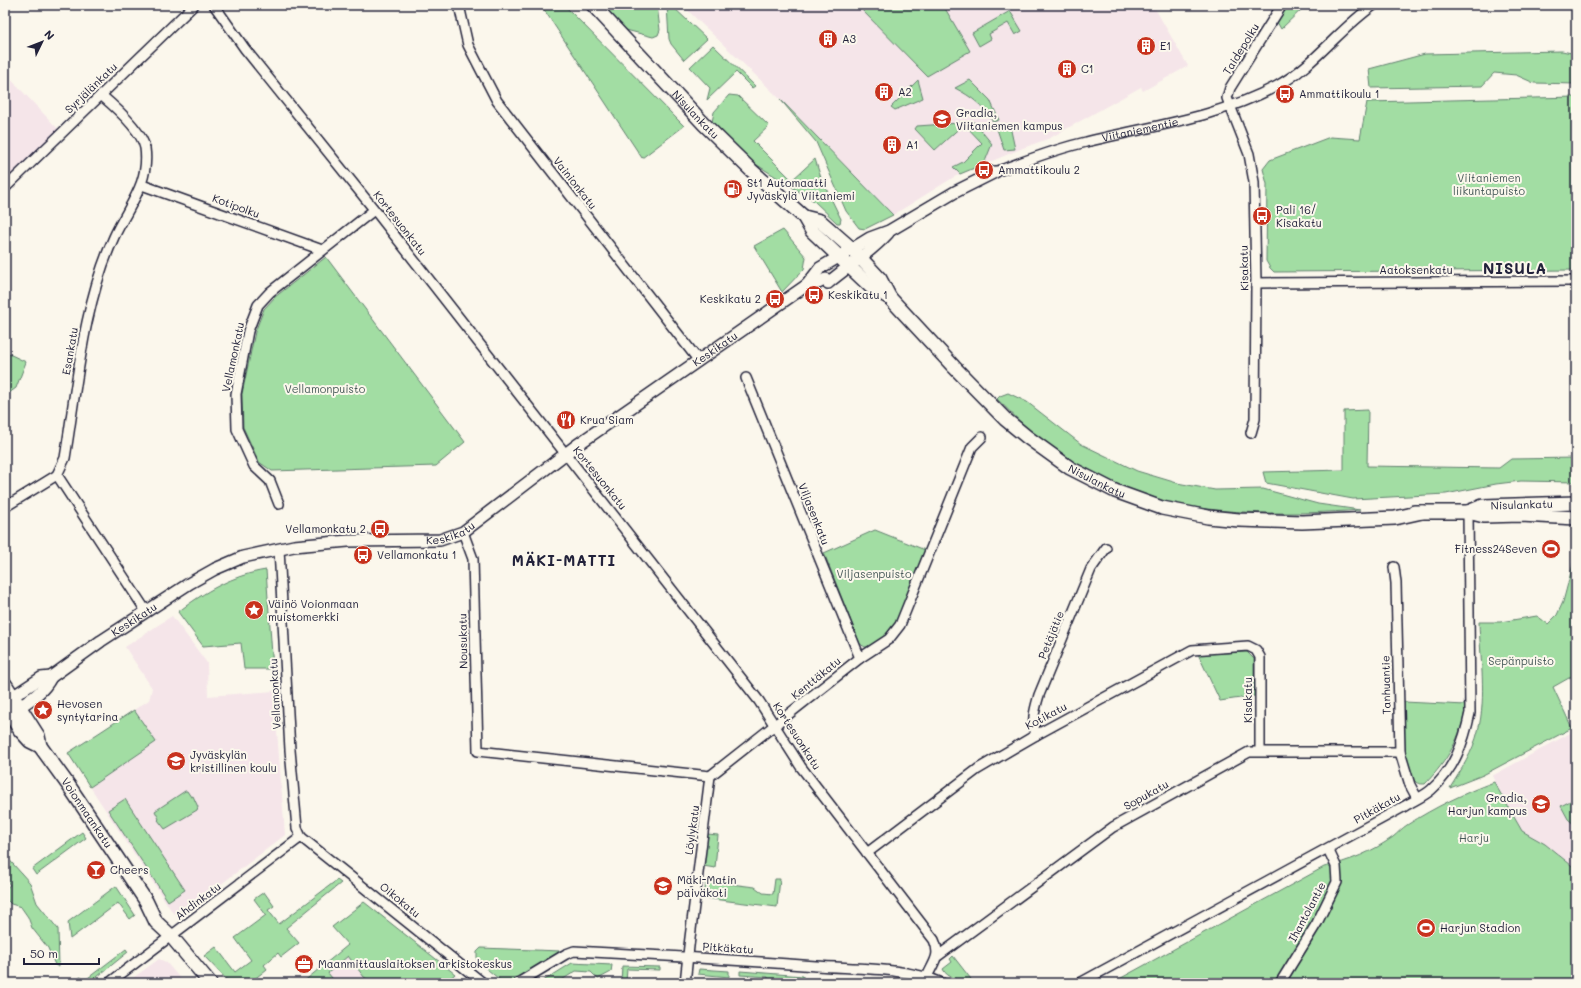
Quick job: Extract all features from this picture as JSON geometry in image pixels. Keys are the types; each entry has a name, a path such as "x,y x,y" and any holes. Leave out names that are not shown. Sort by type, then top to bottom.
{"main road":[{"name":"Nisulankatu","path":"593,5 704,124 751,170 804,217 812,231 871,287 890,298"},
{"name":"Nisulankatu","path":"804,217 820,221 856,254 880,279 890,298 1005,419 1064,464 1114,492 1162,508 1208,517 1302,522 1369,518 1394,510 1422,512 1468,512 1484,516 1521,515 1576,518"},
{"name":"Nisulankatu","path":"1468,512 1483,506 1576,503"},
{"name":"Voionmaankatu","path":"5,684 10,707 38,736 40,746 146,900 163,917 171,936 210,983"}],"street":[{"name":"Syrjälänkatu","path":"5,188 194,5"},
{"name":"Kortesuonkatu","path":"214,5 246,49 759,701 801,767 934,940 938,948 938,956"},
{"name":"Vainionkatu","path":"459,5 468,45 497,101 699,361"},
{"name":"Taidepolku","path":"1231,107 1227,98 1230,88 1282,5"},
{"name":"Viitaniementie","path":"856,254 870,238 889,231 955,192 995,172 1085,142 1195,118 1231,107 1278,85 1298,72 1374,5"},
{"name":"Esankatu","path":"57,475 65,458 88,320 97,284 114,237 142,185 146,170 145,146 136,130 101,94"},
{"name":"Kisakatu","path":"1231,107 1249,154 1254,182 1256,419 1251,433"},
{"name":"Kotipolku","path":"142,185 322,250"},
{"name":"Vellamonkatu","path":"279,504 270,481 254,466 237,429 236,394 248,331 258,305 270,292 374,210"},
{"name":"Keskikatu","path":"10,707 46,686 51,677 146,611 215,568 243,557 279,549 342,541 440,540 463,532 566,454 808,285 820,268 844,261 856,254"},
{"name":"Keskikatu","path":"808,285 818,283 826,279 828,283 844,261"},
{"name":"Aatoksenkatu","path":"1256,283 1576,281"},
{"name":"Viljasenkatu","path":"746,378 860,658"},
{"name":"Kenttäkatu","path":"710,776 860,658 889,639 900,625 972,447 982,437"},
{"path":"5,507 57,475 146,611"},
{"name":"Pitkäkatu","path":"1080,983 1328,849 1430,791 1438,784 1453,762 1466,734 1470,713 1468,512"},
{"name":"Nousukatu","path":"463,532 473,559 478,751 710,776"},
{"name":"Petäjätie","path":"1036,735 1033,726 1034,712 1039,695 1091,569 1106,548"},
{"name":"Vellamonkatu","path":"279,549 290,750 297,828 301,837"},
{"name":"Tanhuantie","path":"1394,567 1396,583 1400,752 1410,785 1417,798"},
{"name":"Kotikatu","path":"866,853 978,769 1036,735 1192,650 1248,646 1256,650"},
{"name":"Kisakatu","path":"1256,650 1260,657 1260,750"},
{"name":"Sopukatu","path":"938,956 1113,827 1249,752 1260,750 1400,752"},
{"name":"Löylykatu","path":"685,983 710,776"},
{"name":"Ahdinkatu","path":"109,983 301,837"},
{"name":"Oikokatu","path":"301,837 483,983"},
{"name":"Ihantolantie","path":"1280,983 1317,923 1337,882 1336,866 1328,849"},
{"name":"Pitkäkatu","path":"518,983 566,954 574,952 688,957 876,970 927,976 942,983"},
{"path":"927,976 938,956"}],"shaded area":[{"name":"Gradia, Viitaniemen kampus","path":"682,5 1153,5 1188,66 1143,91 1141,87 1050,138 954,177 893,215 777,96"},
{"path":"5,73 59,130 5,183"},
{"name":"Jyväskylän kristillinen koulu","path":"172,616 207,663 208,696 274,691 285,835 181,915 173,913 68,753 149,700 152,688 125,647"},
{"name":"Gradia, Harjun kampus","path":"1576,730 1576,869 1545,844 1522,831 1492,776"},
{"path":"386,919 466,983 320,983 316,978"},
{"path":"159,959 166,962 184,983 126,983"}],"green space":[{"path":"541,5 564,5 684,126 642,158"},
{"path":"601,5 657,5 660,30 658,35 653,37 626,30"},
{"path":"667,5 671,5 707,39 684,60 671,44 669,39"},
{"path":"857,5 943,5 970,51 927,76"},
{"path":"1288,5 1306,5 1281,29 1277,22"},
{"path":"1010,11 1022,31 1015,35 1008,23 989,34 991,39 979,46 972,33"},
{"path":"713,45 755,86 752,88 736,72 707,100 710,88 690,67"},
{"path":"1562,51 1576,54 1576,84 1534,83 1516,75 1494,73 1482,86 1371,88 1369,69 1425,54"},
{"path":"918,80 923,98 895,110 891,107"},
{"path":"970,80 990,100 999,120 993,122 986,111 977,102 955,88"},
{"path":"729,95 738,96 769,126 753,141 792,180 815,159 821,178 841,219 840,223 837,223 814,201 754,163 712,122 714,112"},
{"name":"Viitaniemen liikuntapuisto","path":"1576,97 1576,270 1274,272 1266,261 1267,184 1263,169 1270,160 1330,137 1360,139 1367,102"},
{"path":"780,99 893,215 865,229 859,228 846,211 816,142"},
{"path":"974,122 992,144 984,164 960,174 953,167 963,162 982,143 964,124 935,150 915,129 917,126"},
{"path":"1010,126 1015,149 1004,150 997,129"},
{"path":"783,230 806,257 804,269 782,292 754,246"},
{"name":"Vellamonpuisto","path":"326,257 465,442 436,466 272,471 259,462 243,427 242,394 255,332 264,309 275,297"},
{"path":"5,352 26,362 16,388 5,396"},
{"path":"1008,393 1027,402 1081,444 1137,471 1177,483 1215,490 1263,489 1318,504 1360,510 1311,513 1236,512 1163,502 1137,494 1097,476 1072,462 1044,443 997,399"},
{"path":"1368,410 1367,466 1499,468 1511,459 1576,458 1576,482 1521,481 1496,484 1446,494 1353,499 1266,483 1263,472 1344,470 1344,411"},
{"name":"Viljasenpuisto","path":"875,530 925,550 896,623 886,636 870,647 865,647 860,644 824,553"},
{"name":"Sepänpuisto","path":"1576,553 1576,674 1553,687 1572,728 1483,775 1450,788 1473,746 1481,718 1483,691 1479,622 1500,622 1537,616 1548,624 1557,615 1563,602"},
{"path":"266,570 273,669 244,669 241,643 203,646 178,612 219,585 254,572"},
{"path":"1247,652 1254,659 1254,696 1220,701 1198,654"},
{"path":"1404,702 1466,705 1461,728 1452,748 1447,757 1425,784 1419,784 1410,774 1405,742"},
{"path":"134,710 156,742 90,787 68,753"},
{"name":"Harju","path":"1494,782 1522,831 1545,844 1576,869 1576,983 1112,983 1324,867 1352,859 1369,852 1393,837 1407,825 1439,806"},
{"path":"187,791 191,797 193,796 198,807 197,810 165,829 158,820 159,819 155,811"},
{"path":"1576,798 1576,826 1568,819 1561,806"},
{"path":"125,799 185,890 168,901 108,810"},
{"path":"82,832 86,838 36,875 32,869"},
{"path":"707,834 718,835 715,868 703,866"},
{"path":"5,855 30,883 37,903 58,929 59,967 55,965 48,948 32,928 28,917 21,907 11,904 5,898 5,889 10,885 5,878"},
{"path":"775,879 780,879 777,907 704,898 706,881 755,887 763,893 773,894"},
{"path":"337,880 341,883 286,928 299,943 281,957 278,953 264,965 267,969 252,981 254,983 230,983 204,956 216,947 235,972 251,960 235,938 266,915 254,899 264,892 274,906 268,910 279,924"},
{"path":"116,886 135,915 130,919 118,903 70,939 68,922"},
{"path":"364,902 455,974 445,983 400,981 373,983 364,977 348,956 328,973 336,983 302,983 348,945 332,927"},
{"path":"481,948 561,951 511,983 504,983 477,961 477,952"},
{"path":"126,949 128,952 92,981 81,983 79,978 81,977 84,981"},
{"path":"953,956 974,983 956,979 945,972 943,969 952,962 950,959"},
{"path":"572,963 612,965 611,972 598,979 591,972 576,971 557,983 540,983"},
{"path":"622,966 660,967 660,970 627,969 626,983 621,983"},
{"path":"699,969 729,971 729,977 698,974"},
{"path":"740,971 803,976 803,983 768,983 768,977 740,975"}],"place":[{"name":"A3","path":"828,39"},
{"name":"E1","path":"1146,46"},
{"name":"C1","path":"1067,69"},
{"name":"A2","path":"884,92"},
{"name":"Ammattikoulu 1","path":"1285,94"},
{"name":"Gradia, Viitaniemen kampus","path":"942,119"},
{"name":"A1","path":"892,145"},
{"name":"Ammattikoulu 2","path":"984,170"},
{"name":"St1 Automaatti Jyväskylä Viitaniemi","path":"733,189"},
{"name":"Pali 16/ Kisakatu","path":"1262,216"},
{"name":"Keskikatu 1","path":"814,295"},
{"name":"Keskikatu 2","path":"775,299"},
{"name":"Krua Siam","path":"566,420"},
{"name":"Vellamonkatu 2","path":"380,529"},
{"name":"Fitness24Seven","path":"1551,549"},
{"name":"Vellamonkatu 1","path":"363,555"},
{"name":"Väinö Voionmaan muistomerkki","path":"254,610"},
{"name":"Hevosen syntytarina","path":"43,710"},
{"name":"Jyväskylän kristillinen koulu","path":"176,761"},
{"name":"Gradia, Harjun kampus","path":"1541,804"},
{"name":"Cheers","path":"96,870"},
{"name":"Mäki-Matin päiväkoti","path":"663,886"},
{"name":"Harjun Stadion","path":"1426,928"},
{"name":"Maanmittauslaitoksen arkistokeskus","path":"304,964"}],"district":[{"name":"NISULA","path":"1515,269"},
{"name":"MÄKI-MATTI","path":"564,561"}]}
